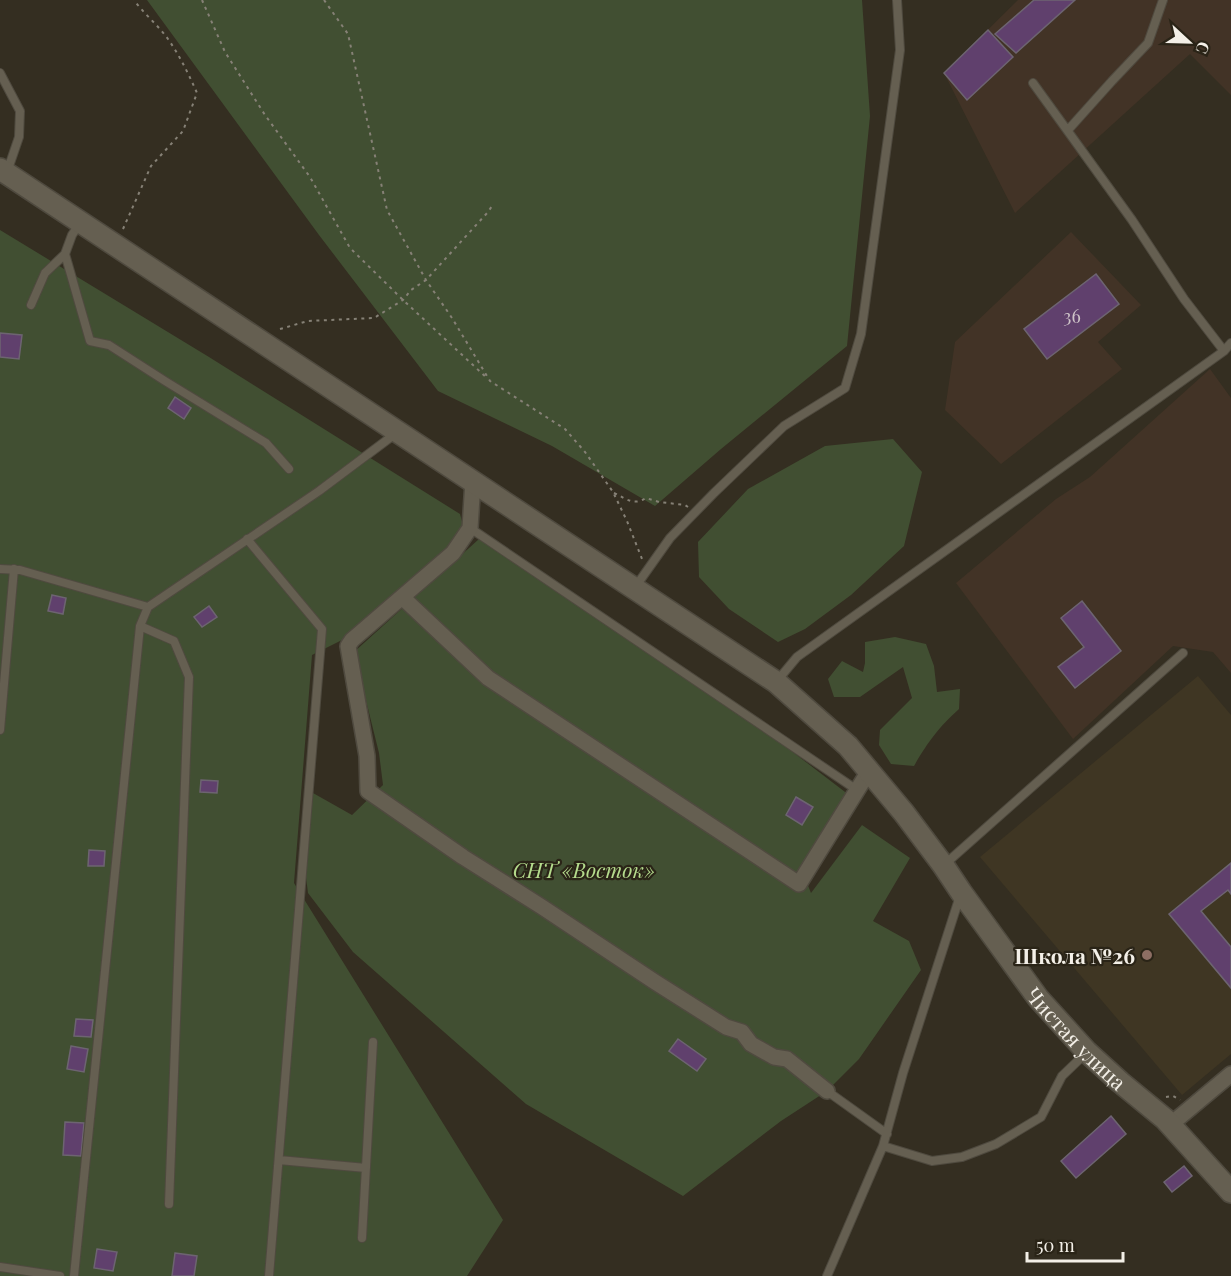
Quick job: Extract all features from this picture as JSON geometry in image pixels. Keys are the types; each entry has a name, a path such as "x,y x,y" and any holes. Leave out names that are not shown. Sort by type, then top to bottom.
{"main road":[{"name":"Чистая улица","path":"3,171 473,481 641,579 776,682 848,746 904,813 1038,998 1087,1052 1170,1125 1231,1192"}],"street":[{"path":"473,481 470,528 453,553 352,640 348,646 367,756 368,792 663,988 726,1027 742,1032 751,1044 774,1057 787,1059 827,1091"},
{"path":"402,597 488,678 799,884 869,771"},
{"path":"1170,1125 1231,1074"}],"lane":[{"path":"641,579 670,538 784,426 845,388 861,333 900,50 897,0"},
{"path":"1068,130 1149,43 1163,0"},
{"path":"0,74 20,111 19,137 3,171"},
{"path":"1033,83 1132,220 1184,299 1224,351"},
{"path":"31,305 45,273 65,254 81,222"},
{"path":"65,254 90,341 109,345 266,443 289,469"},
{"path":"776,682 797,657 1224,351 1231,343"},
{"path":"74,1276 140,626 148,607 319,491 398,431"},
{"path":"470,528 857,790"},
{"path":"247,539 322,629 269,1276"},
{"path":"0,569 14,570 148,607"},
{"path":"0,730 14,570"},
{"path":"140,626 174,641 189,677 169,1204"},
{"path":"943,865 1183,653"},
{"path":"827,1276 883,1146 903,1073 961,892"},
{"path":"362,1238 373,1042"},
{"path":"883,1146 932,1161 962,1157 996,1144 1041,1117 1062,1076 1087,1052"},
{"path":"827,1091 887,1134"},
{"path":"279,1160 366,1168"},
{"path":"0,1267 60,1276"}],"path":[{"path":"115,245 151,166 183,130 197,93 188,72 167,38 134,0"},
{"path":"202,0 225,52 265,115 310,177 350,248 490,381 565,429 585,452 613,492 627,521 641,579"},
{"path":"324,0 348,34 387,210 426,280 490,381"},
{"path":"280,329 308,321 374,318 403,300 411,290 426,280 492,206"},
{"path":"613,492 630,501 638,503 646,498 685,506 695,513"},
{"path":"1147,1104 1154,1097 1173,1096 1184,1102"}],"shaded area":[{"path":"1018,0 1231,0 1231,95 1190,54 1015,213 944,73"},
{"path":"1071,232 1141,305 1098,342 1122,369 1001,464 945,410 955,342"},
{"path":"1210,369 1231,398 1231,673 1213,652 1173,646 1073,739 956,583 1056,499 1090,477"},
{"name":"Школа №26","path":"1198,676 1231,715 1231,1054 1182,1095 980,857"}],"green space":[{"path":"147,0 862,0 870,116 847,346 655,506 552,446 438,391 319,235"},
{"path":"0,230 460,514 465,533 448,558 344,639 312,655 294,883 503,1220 467,1276 0,1276"},
{"path":"893,439 922,472 904,546 851,595 805,629 778,642 729,609 699,577 698,542 748,489 825,446"},
{"name":"СНТ «Восток»","path":"479,539 781,743 849,795 801,868 811,893 862,825 910,858 873,921 909,941 921,970 859,1059 827,1091 781,1121 683,1196 526,1104 353,952 308,893 305,869 313,793 352,815 383,785 379,753 354,652"},
{"path":"895,637 926,644 934,666 937,692 960,689 959,709 934,736 914,766 891,764 879,745 880,730 912,698 903,667 860,697 834,697 828,679 842,661 863,672 865,642"}],"building":[{"path":"1034,0 1075,0 1016,53 995,34"},
{"path":"988,30 1013,57 967,100 944,73"},
{"path":"1096,274 1119,304 1047,359 1024,329"},
{"path":"0,333 22,335 19,359 0,357"},
{"path":"175,397 191,408 184,419 168,408"},
{"path":"52,595 66,598 63,614 48,611"},
{"path":"1082,601 1121,651 1075,688 1058,667 1084,647 1061,618"},
{"path":"209,606 217,617 202,627 194,617"},
{"path":"201,780 218,781 217,793 200,792"},
{"path":"796,797 813,807 802,825 786,815"},
{"path":"89,850 105,851 104,866 88,866"},
{"path":"1231,863 1231,894 1228,890 1201,911 1231,947 1231,988 1169,914"},
{"path":"76,1019 93,1020 91,1037 74,1036"},
{"path":"678,1039 706,1059 697,1071 669,1051"},
{"path":"71,1046 88,1049 84,1072 67,1069"},
{"path":"1111,1116 1126,1134 1076,1178 1061,1161"},
{"path":"65,1122 84,1123 81,1156 63,1155"},
{"path":"1184,1166 1192,1176 1172,1192 1164,1182"},
{"path":"97,1249 117,1252 113,1271 94,1268"},
{"path":"175,1253 197,1256 194,1276 172,1276"}],"place":[{"name":"Школа №26","path":"1147,955"}]}
